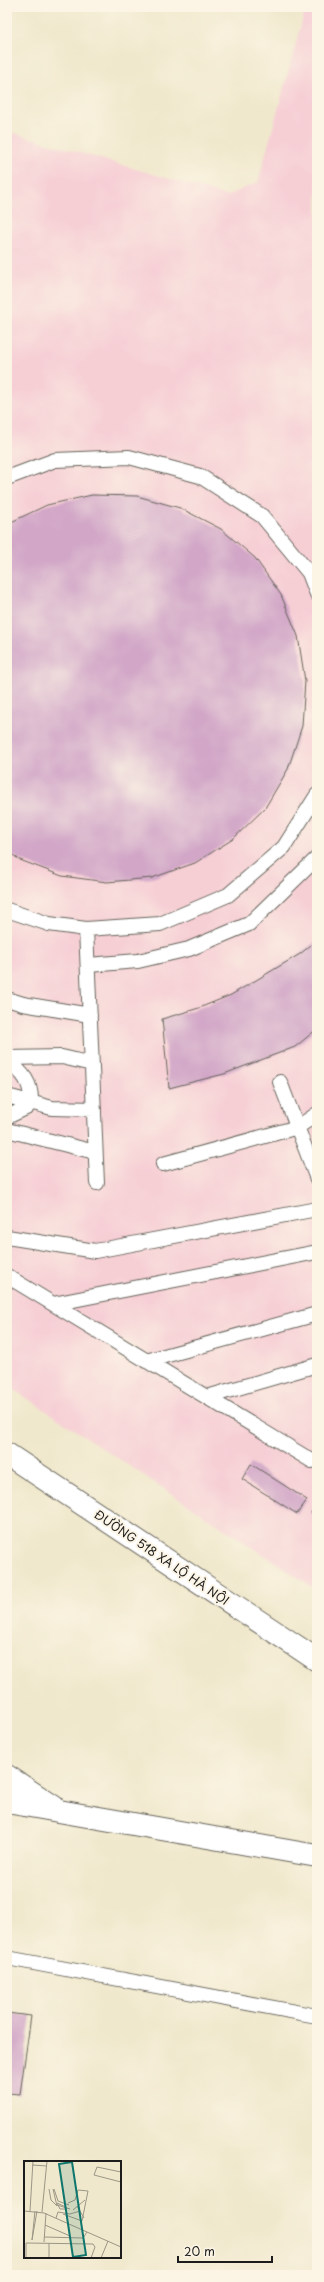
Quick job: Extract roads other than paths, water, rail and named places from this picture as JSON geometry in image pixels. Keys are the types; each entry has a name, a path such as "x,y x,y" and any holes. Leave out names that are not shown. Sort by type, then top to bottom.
{"street":[{"name":"ĐƯỜNG 518 XA LỘ HÀ NỘI","path":"7,1454 317,1660"},
{"path":"7,1776 62,1812"},
{"path":"7,1802 317,1856"}],"lane":[{"path":"7,478 55,460 129,457 200,476 262,516 309,573 317,594"},
{"path":"7,910 49,924 86,929 160,924 228,896 284,848 317,795"},
{"path":"88,965 138,961 189,949 250,924 317,858"},
{"path":"86,929 97,1183"},
{"path":"7,999 23,1004 90,1015"},
{"path":"7,1059 62,1057 92,1064"},
{"path":"7,1059 24,1075 32,1091 31,1103 26,1108 7,1116"},
{"path":"280,1082 317,1179"},
{"path":"7,1096 52,1108 94,1109"},
{"path":"162,1164 298,1127 317,1114"},
{"path":"7,1130 95,1152"},
{"path":"7,1237 95,1250 317,1209"},
{"path":"53,1304 317,1252"},
{"path":"7,1276 312,1461 317,1460"},
{"path":"146,1361 317,1314"},
{"path":"207,1397 317,1365"},
{"path":"7,1958 317,2016"}]}
